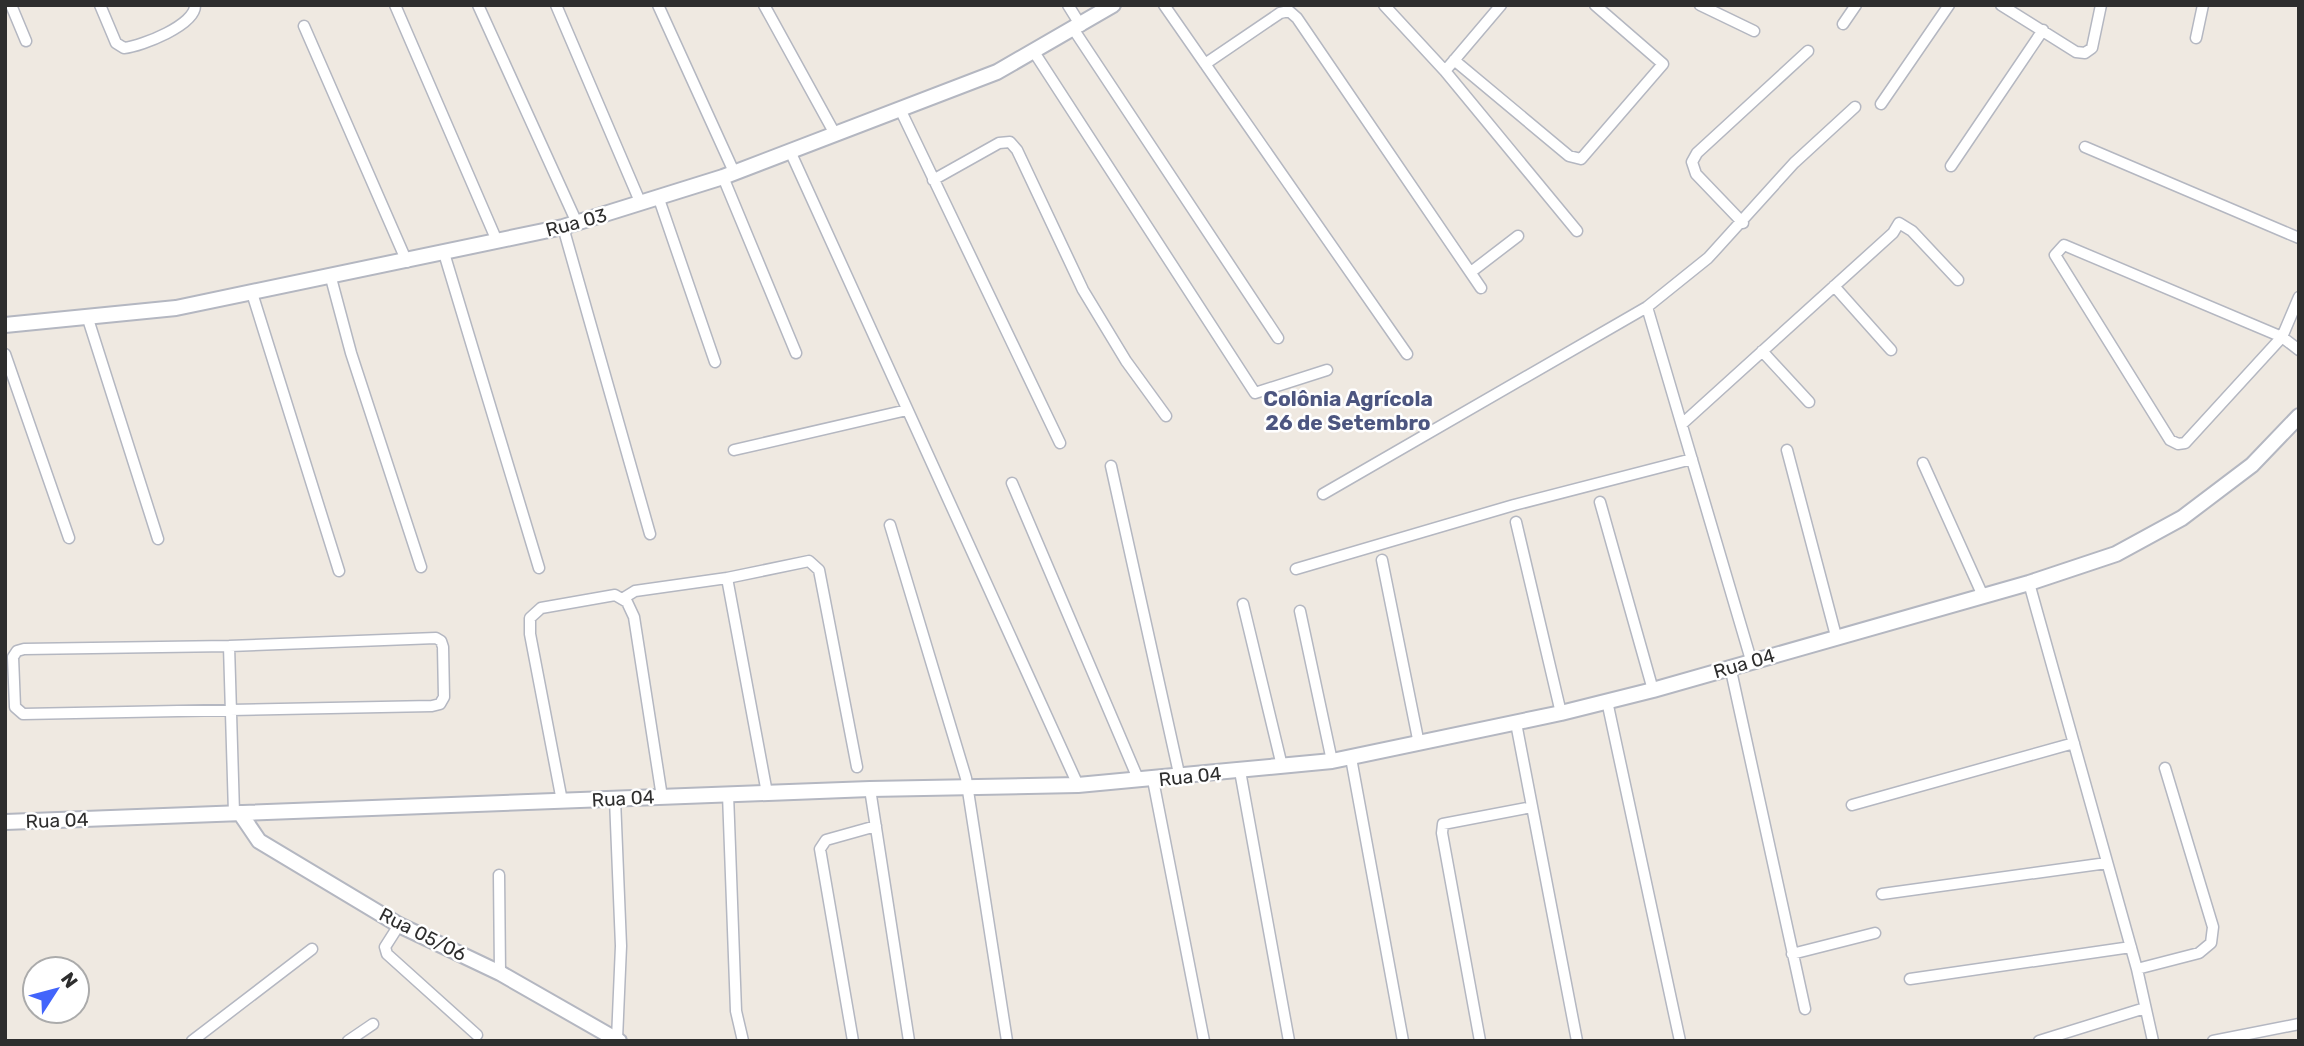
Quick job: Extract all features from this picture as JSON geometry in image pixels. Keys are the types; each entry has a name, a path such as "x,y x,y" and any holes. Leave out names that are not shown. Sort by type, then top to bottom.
{"street":[{"path":"11,5 26,41"},
{"path":"100,5 116,43 124,48 189,22 196,12 195,5"},
{"path":"395,5 497,241"},
{"path":"478,5 570,225 650,534"},
{"path":"556,5 641,204"},
{"path":"658,5 729,174 796,353"},
{"path":"764,5 835,134"},
{"path":"1068,5 1078,28 1278,338"},
{"name":"Rua 03","path":"5,325 88,319 176,308 407,262 570,225 659,199 729,174 997,72 1114,5"},
{"path":"1164,5 1407,354"},
{"path":"1384,5 1445,71 1577,231"},
{"path":"1445,71 1501,5"},
{"path":"1454,60 1569,156 1581,159 1662,64 1595,5"},
{"path":"1700,5 1754,31"},
{"path":"1843,24 1856,5"},
{"path":"1881,104 1950,5"},
{"path":"2001,5 2076,52 2084,53 2092,48 2101,5"},
{"path":"2196,38 2203,5"},
{"path":"1205,64 1280,13 1289,11 1297,18 1481,288"},
{"path":"304,26 407,262"},
{"path":"1951,166 2043,30"},
{"path":"1743,223 1696,174 1692,162 1697,153 1808,51"},
{"path":"1034,52 1255,393 1327,370"},
{"path":"1322,494 1647,307 1708,258 1743,223 1794,163 1855,107"},
{"path":"900,109 1060,443"},
{"path":"933,180 999,143 1010,142 1017,150 1083,290 1126,360 1166,416"},
{"path":"2085,147 2299,238"},
{"path":"790,151 1078,785"},
{"path":"659,199 715,362"},
{"path":"1682,424 1893,233 1899,223 1912,231 1958,280"},
{"path":"1471,272 1518,236"},
{"path":"2299,297 2282,337 2185,443 2178,444 2170,440 2055,255 2064,245 2282,337 2299,350"},
{"path":"444,253 539,568"},
{"path":"331,278 351,353 421,567"},
{"path":"1834,286 1891,350"},
{"path":"252,293 339,571"},
{"path":"1647,307 1751,660"},
{"path":"88,319 158,539"},
{"path":"1762,351 1810,402"},
{"path":"5,354 69,538"},
{"path":"734,450 907,410"},
{"name":"Rua 04","path":"5,822 870,789 1078,785 1180,778 1351,758 1561,713 1653,690 2029,583 2116,554 2182,518 2252,465 2299,416"},
{"path":"1787,450 1836,636"},
{"path":"1296,569 1514,505 1692,459"},
{"path":"1923,463 1983,596"},
{"path":"1111,466 1180,778"},
{"path":"1012,483 1146,780 1204,1041"},
{"path":"1600,502 1653,690"},
{"path":"1516,522 1561,713"},
{"path":"890,525 967,787 1007,1041"},
{"path":"1382,560 1419,744"},
{"path":"622,599 635,590 727,578 809,562 815,564 819,570 857,767"},
{"path":"727,578 767,793"},
{"path":"2029,583 2137,969 2153,1041"},
{"path":"562,801 530,634 530,618 541,608 615,595 628,602 634,617 662,797"},
{"path":"1242,604 1282,766"},
{"path":"1300,611 1332,761"},
{"path":"436,638 443,647 444,697 440,704 232,710 23,714 15,707 13,657 17,651 24,649 229,646 436,638"},
{"path":"229,646 237,813"},
{"path":"1730,666 1805,1009"},
{"path":"1607,701 1680,1041"},
{"path":"1516,723 1577,1041"},
{"path":"1852,806 2074,743"},
{"path":"1351,758 1404,1041"},
{"path":"2137,969 2199,953 2211,943 2213,927 2165,768"},
{"path":"1240,771 1289,1041"},
{"path":"870,789 909,1041"},
{"path":"729,794 736,1011 743,1041"},
{"path":"615,799 621,946 618,1040"},
{"path":"1480,1041 1442,832 1443,824 1532,807"},
{"name":"Rua 05/06","path":"237,813 259,841 399,925 500,973 618,1040"},
{"path":"853,1041 820,849 826,840 876,826"},
{"path":"1882,894 2107,863"},
{"path":"499,874 500,973"},
{"path":"399,925 385,947 387,954 477,1035"},
{"path":"1793,954 1875,933"},
{"path":"1910,979 2131,947"},
{"path":"192,1041 312,949"},
{"path":"2039,1041 2145,1007"},
{"path":"348,1041 373,1024"},
{"path":"2213,1041 2299,1024"}],"district":[{"name":"Colônia Agrícola 26 de Setembro","path":"1348,411"}]}
